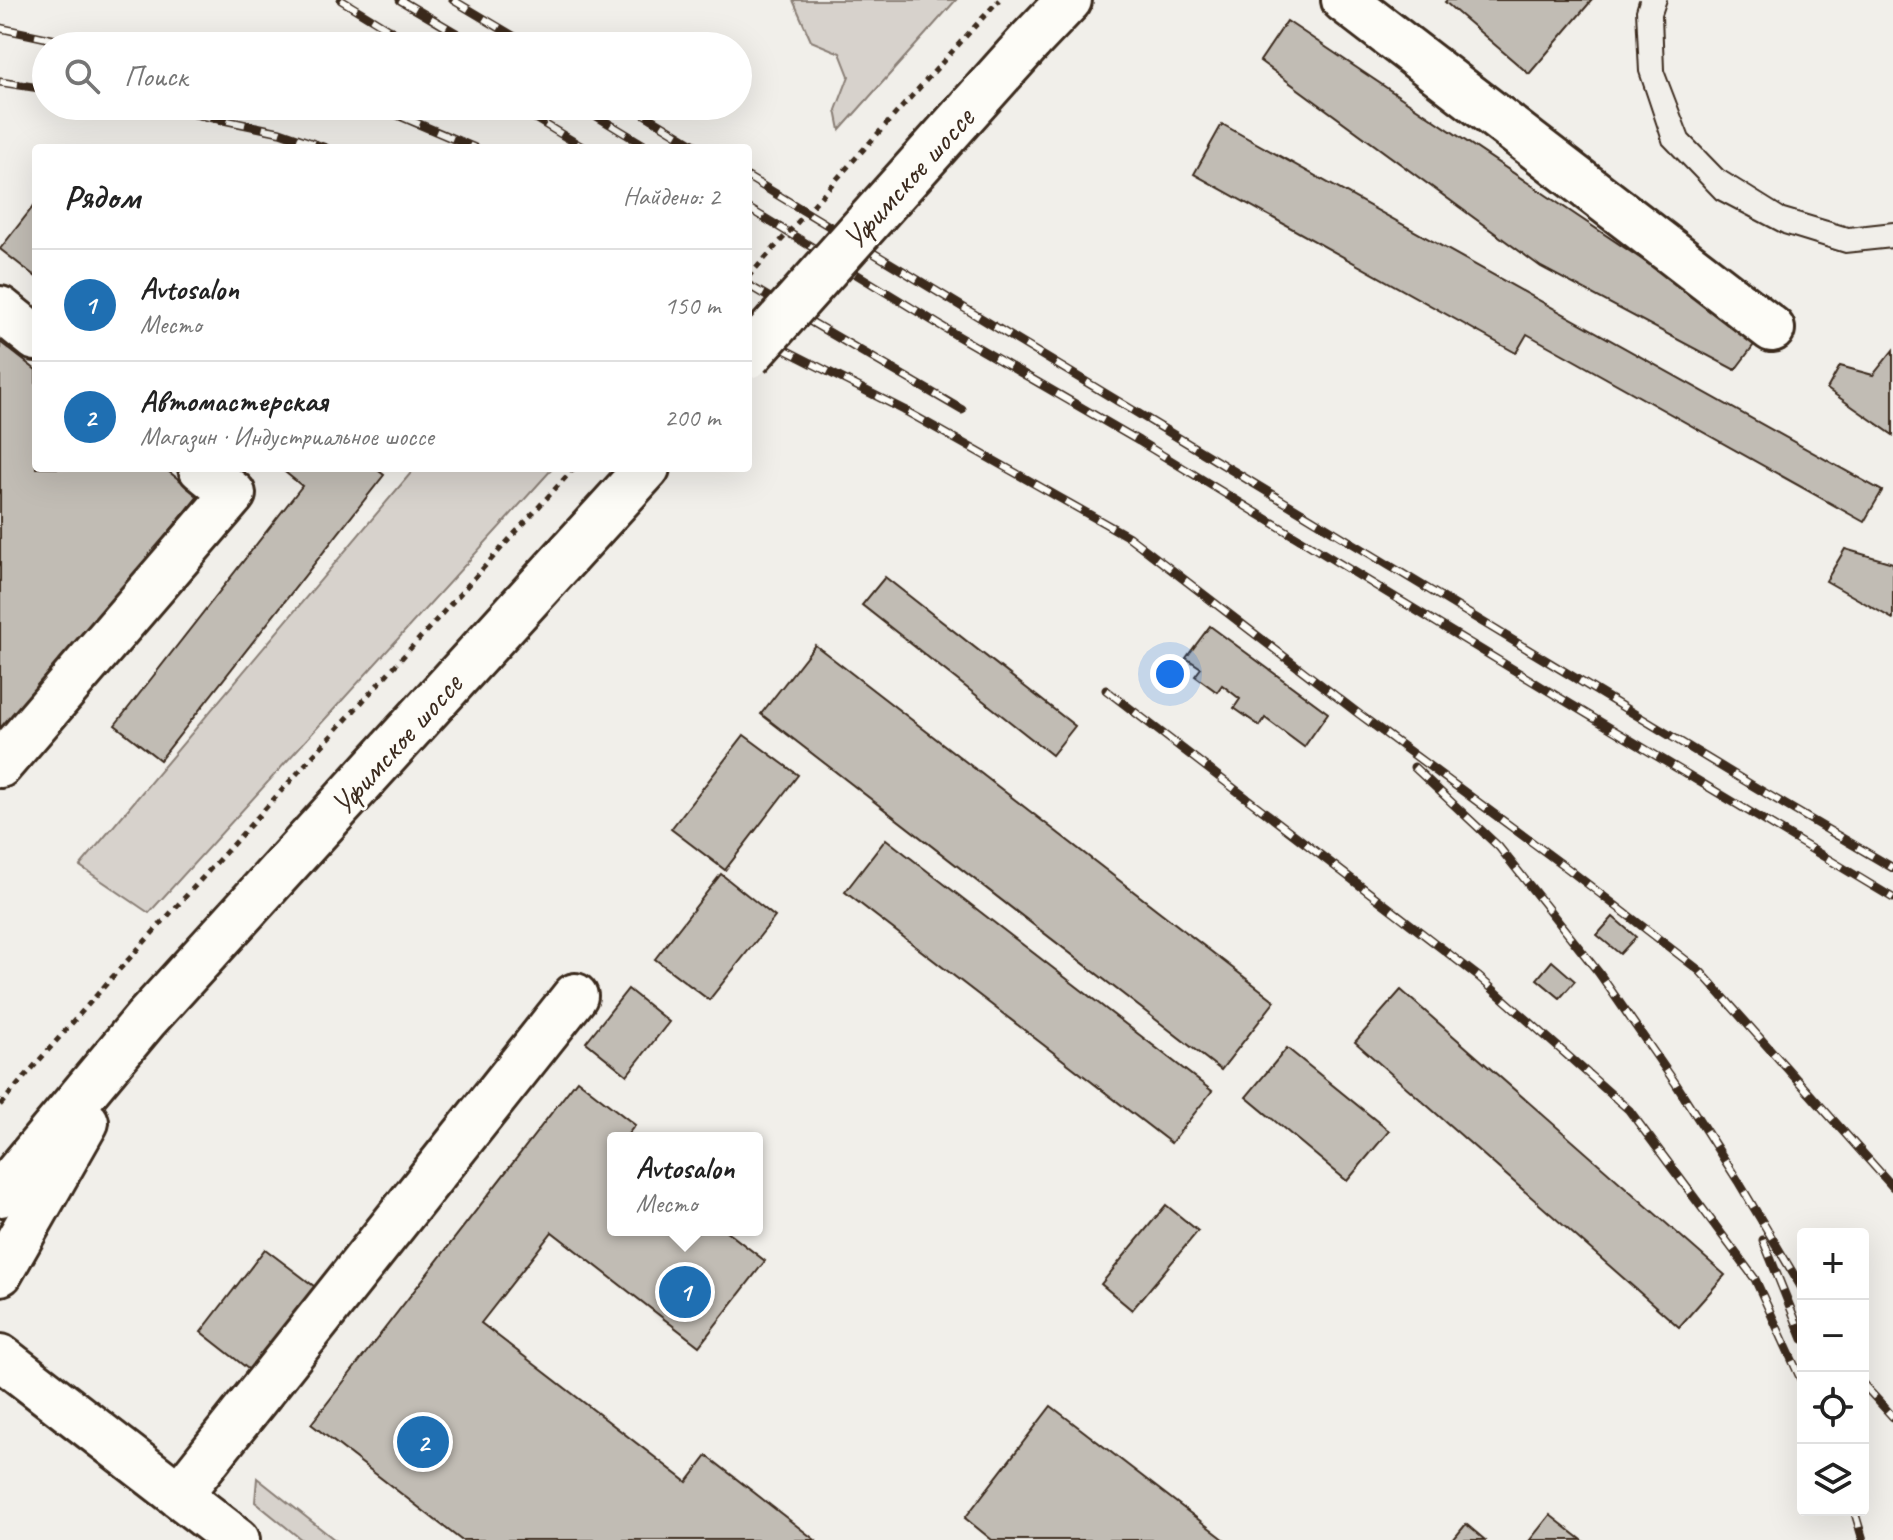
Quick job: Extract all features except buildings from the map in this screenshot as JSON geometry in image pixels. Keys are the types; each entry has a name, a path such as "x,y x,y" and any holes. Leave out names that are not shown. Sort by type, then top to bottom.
{"main road":[{"name":"Уфимское шоссе","path":"752,352 1069,0"},
{"path":"1344,0 1772,329"},
{"path":"0,309 32,335"},
{"path":"0,765 233,494 206,472"},
{"name":"Уфимское шоссе","path":"0,1194 145,1020 643,472"},
{"path":"179,1495 575,996"},
{"name":"Уфимское шоссе","path":"0,1273 145,1020"},
{"path":"0,1357 237,1540"}],"path":[{"path":"752,273 998,1"},
{"path":"0,1105 570,472"}],"shaded area":[{"path":"793,0 956,0 840,130 836,110 849,76 840,53 811,41"},
{"path":"412,472 549,472 149,913 80,866"},
{"path":"257,1478 335,1540 302,1540 255,1502"}],"tram line":[{"path":"1639,0 1636,10 1639,72 1663,144 1716,199 1783,234 1845,253 1893,248"},
{"path":"1667,0 1662,15 1664,70 1689,135 1723,170 1784,208 1848,227 1893,222"}],"railway":[{"path":"341,0 393,32"},
{"path":"400,0 454,32"},
{"path":"453,0 507,32"},
{"path":"0,28 32,35"},
{"path":"0,82 32,87"},
{"path":"223,120 280,132 314,144"},
{"path":"409,120 466,144"},
{"path":"538,120 577,144"},
{"path":"603,120 642,144"},
{"path":"654,120 693,144"},
{"path":"752,179 1893,868"},
{"path":"752,210 1893,898"},
{"path":"752,287 962,410"},
{"path":"752,333 904,410 1129,537 1700,971 1893,1187"},
{"path":"1106,690 1479,977 1629,1110 1755,1279 1798,1372"},
{"path":"1414,767 1499,847 1599,973 1676,1084 1797,1280"},
{"path":"1763,1240 1797,1324"},
{"path":"1869,1391 1893,1417"},
{"path":"1856,1516 1863,1540"}],"place":[{"name":"Avtosalon","path":"685,1292"},
{"name":"Автомастерская","path":"423,1442"}]}
